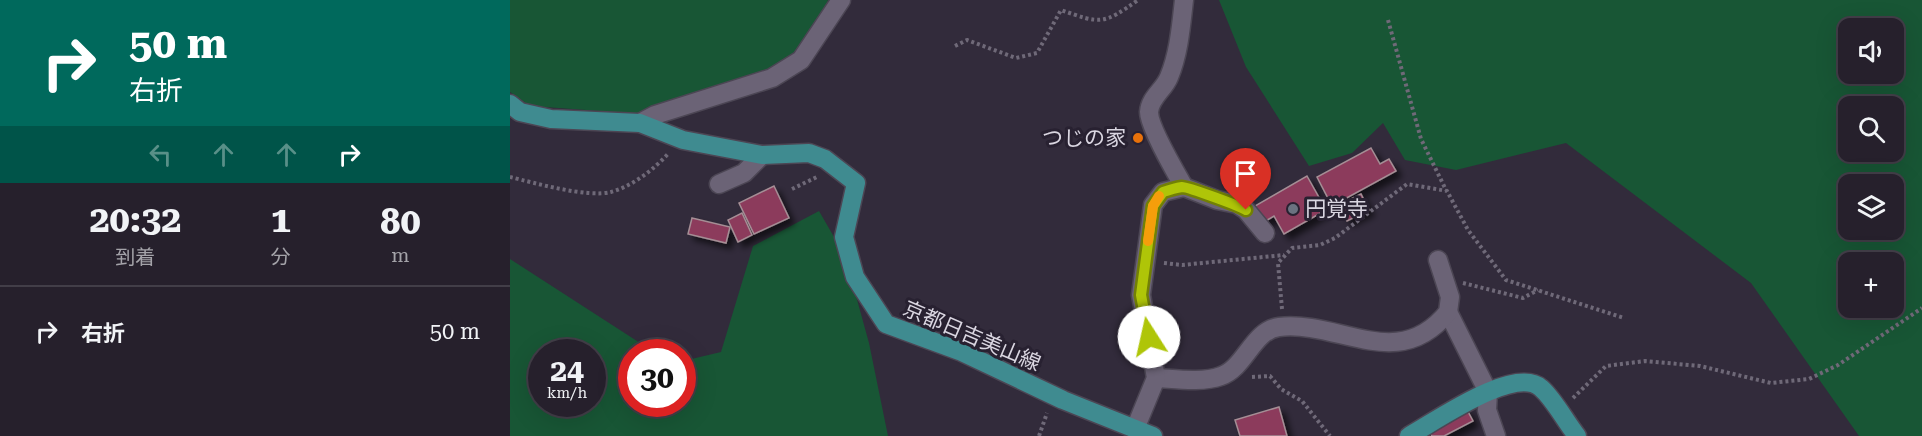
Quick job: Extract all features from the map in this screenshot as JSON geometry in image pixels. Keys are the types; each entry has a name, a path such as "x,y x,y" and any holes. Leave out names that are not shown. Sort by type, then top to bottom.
{"main road":[{"name":"京都日吉美山線","path":"510,104 520,112 551,119 640,123 683,140 762,155 809,153 825,159 856,183 844,237 855,277 886,324 962,352 1053,395 1153,436"},
{"path":"1408,436 1503,384 1527,380 1542,388 1558,413 1577,436"}],"street":[{"path":"640,123 655,115 772,78 801,60 841,0"},
{"path":"1184,0 1177,54 1169,80 1152,100 1149,114 1169,162 1184,187"},
{"path":"719,184 744,173 762,155"},
{"path":"1135,429 1156,378 1141,295 1153,206 1163,192 1184,187 1217,200 1237,204 1246,210 1265,233"},
{"path":"1438,261 1450,297 1448,312 1488,392 1487,410 1496,436"},
{"path":"1156,378 1211,379 1236,368 1256,341 1277,327 1388,344 1406,342 1424,334 1448,312"}],"path":[{"path":"956,46 968,40 1016,58 1037,53 1061,10 1094,22 1114,17 1138,0"},
{"path":"1388,20 1421,139 1468,230 1506,280 1624,318"},
{"path":"510,177 586,192 610,192 656,167 683,140"},
{"path":"792,189 836,167"},
{"path":"1284,327 1278,263 1292,248 1320,245 1335,238 1407,184 1446,191"},
{"path":"1145,260 1182,265 1285,255"},
{"path":"1445,278 1523,298 1538,290"},
{"path":"1558,413 1606,366 1645,361 1700,366 1771,383 1809,379 1838,365 1922,308"},
{"path":"1236,368 1245,377 1270,376 1281,389 1302,401 1330,436"},
{"path":"1039,436 1053,395"}],"green space":[{"path":"510,0 828,0 822,16 786,63 744,83 642,114 530,106 510,92"},
{"path":"1219,0 1922,0 1922,436 1859,436 1751,283 1566,143 1456,170 1405,160 1383,123 1352,153 1309,166 1246,67"},
{"path":"819,211 845,256 869,343 888,436 510,436 510,259 634,339 618,339 618,417 696,417 696,358 721,352 753,246"}],"building":[{"path":"1371,148 1380,164 1389,159 1396,171 1332,206 1317,177"},
{"path":"1307,176 1326,210 1284,234 1274,216 1264,222 1255,206"},
{"path":"774,186 789,218 754,234 739,203"},
{"path":"1361,194 1369,210 1347,221 1339,205"},
{"path":"742,213 752,235 738,242 728,220"},
{"path":"692,218 730,227 726,243 688,234"},
{"path":"1279,407 1287,436 1240,436 1235,420"},
{"path":"1466,408 1473,421 1444,436 1432,436 1428,428"}],"slow traffic":[{"path":"1148,241 1153,206 1159,196"}],"place":[{"name":"つじの家","path":"1138,138"},
{"name":"円覚寺","path":"1293,209"}],"route":[{"path":"1149,337 1141,295 1153,206 1163,192 1184,187 1217,200 1237,204 1246,210"}]}
